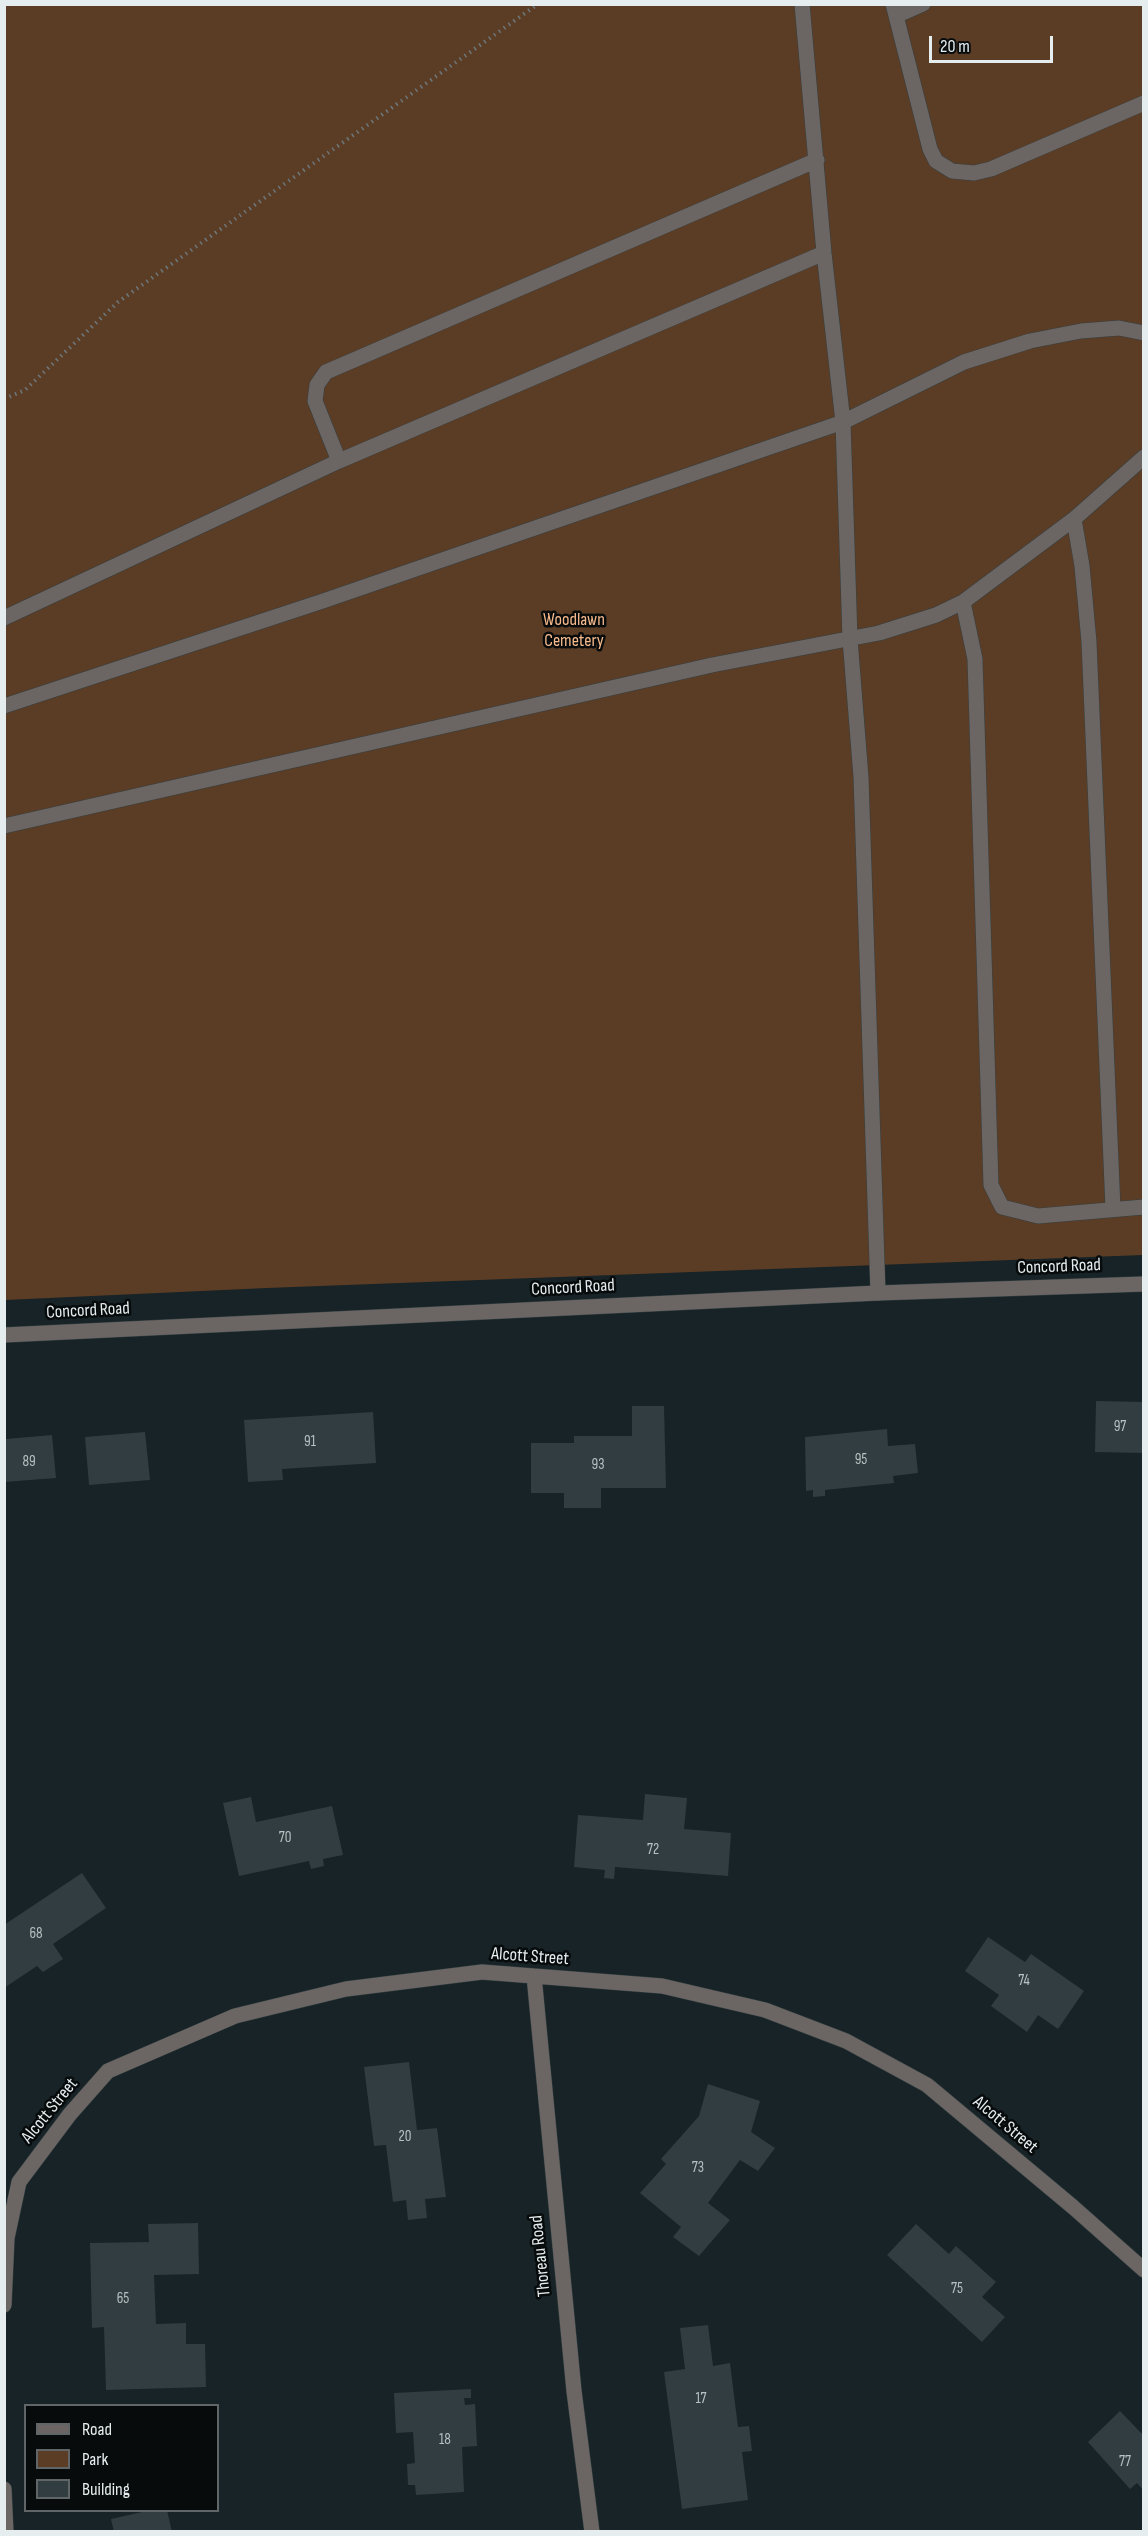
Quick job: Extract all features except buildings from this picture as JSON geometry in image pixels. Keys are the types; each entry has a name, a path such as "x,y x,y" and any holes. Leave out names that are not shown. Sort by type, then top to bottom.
{"street":[{"path":"802,4 824,253 843,422 850,639 861,777 878,1293"},
{"path":"923,4 894,10 930,149 936,161 952,171 974,173 991,169 1143,103"},
{"path":"339,461 315,401 317,385 326,372 817,160"},
{"path":"4,618 339,461 824,253"},
{"path":"4,706 320,603 843,422 964,362 1030,341 1082,331 1119,328 1143,333"},
{"path":"4,826 712,665 850,639 927,618 963,602 1074,519 1143,457"},
{"path":"1074,519 1082,566 1089,642 1113,1209"},
{"path":"963,602 975,659 992,1185 1002,1207 1038,1216 1143,1207"},
{"name":"Concord Road","path":"4,1335 878,1293 1143,1284"},
{"name":"Alcott Street","path":"4,2305 7,2238 19,2182 70,2114 108,2071 235,2016 346,1989 482,1972 662,1986 765,2010 846,2041 927,2085 1073,2207 1143,2270"},
{"name":"Thoreau Road","path":"534,1976 574,2391 592,2532"},
{"path":"4,2489 6,2532"}],"path":[{"path":"4,399 24,390 118,302 538,4"}],"green space":[{"name":"Woodlawn Cemetery","path":"4,5 1143,5 1143,1255 5,1300"}]}
